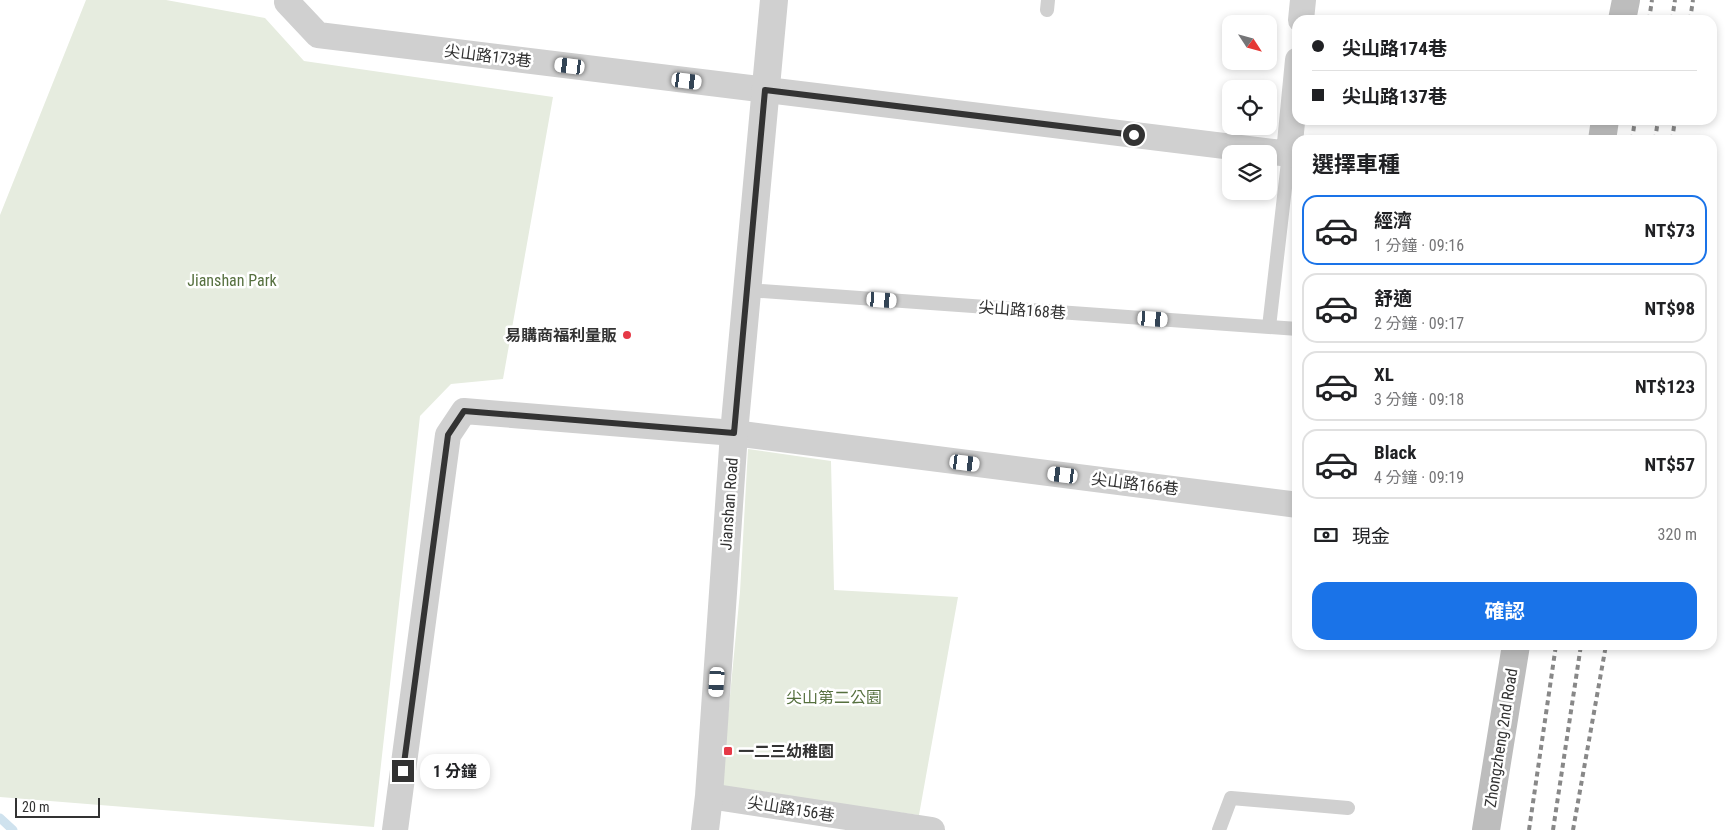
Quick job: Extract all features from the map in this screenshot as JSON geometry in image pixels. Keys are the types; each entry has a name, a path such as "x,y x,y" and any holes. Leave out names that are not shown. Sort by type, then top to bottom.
{"main road":[{"path":"1623,15 1626,0"},
{"name":"Zhongzheng 2nd Road","path":"1486,830 1515,650"}],"street":[{"name":"尖山路173巷","path":"288,0 287,2 318,35 1292,154"},
{"name":"Jianshan Road","path":"705,830 709,796 734,433 774,0"},
{"path":"1302,15 1303,0"},
{"name":"尖山路166巷","path":"395,830 448,435 464,411 734,433 1292,504"},
{"name":"尖山路156巷","path":"709,796 932,830"}],"lane":[{"path":"1269,327 1292,161"},
{"name":"尖山路168巷","path":"747,290 1292,329"},
{"path":"1218,830 1231,798 1348,808"}],"green space":[{"name":"Jianshan Park","path":"86,0 166,0 265,18 304,61 553,97 503,379 451,384 420,416 374,827 0,797 0,215"},
{"name":"尖山第二公園","path":"748,449 831,461 834,590 958,597 919,815 721,789 740,592"}],"waterway":[{"path":"0,818 13,830"}],"railway":[{"path":"1650,15 1652,0"},
{"path":"1673,15 1675,0"},
{"path":"1691,15 1693,0"},
{"path":"1633,135 1634,125"},
{"path":"1656,135 1657,125"},
{"path":"1673,135 1674,125"},
{"path":"1529,830 1555,650"},
{"path":"1553,830 1580,650"},
{"path":"1573,830 1605,650"}],"place":[{"name":"易購商福利量販","path":"627,335"},
{"name":"一二三幼稚園","path":"728,751"}],"route":[{"path":"403,771 448,435 464,411 734,433 765,90 1134,135"}]}
